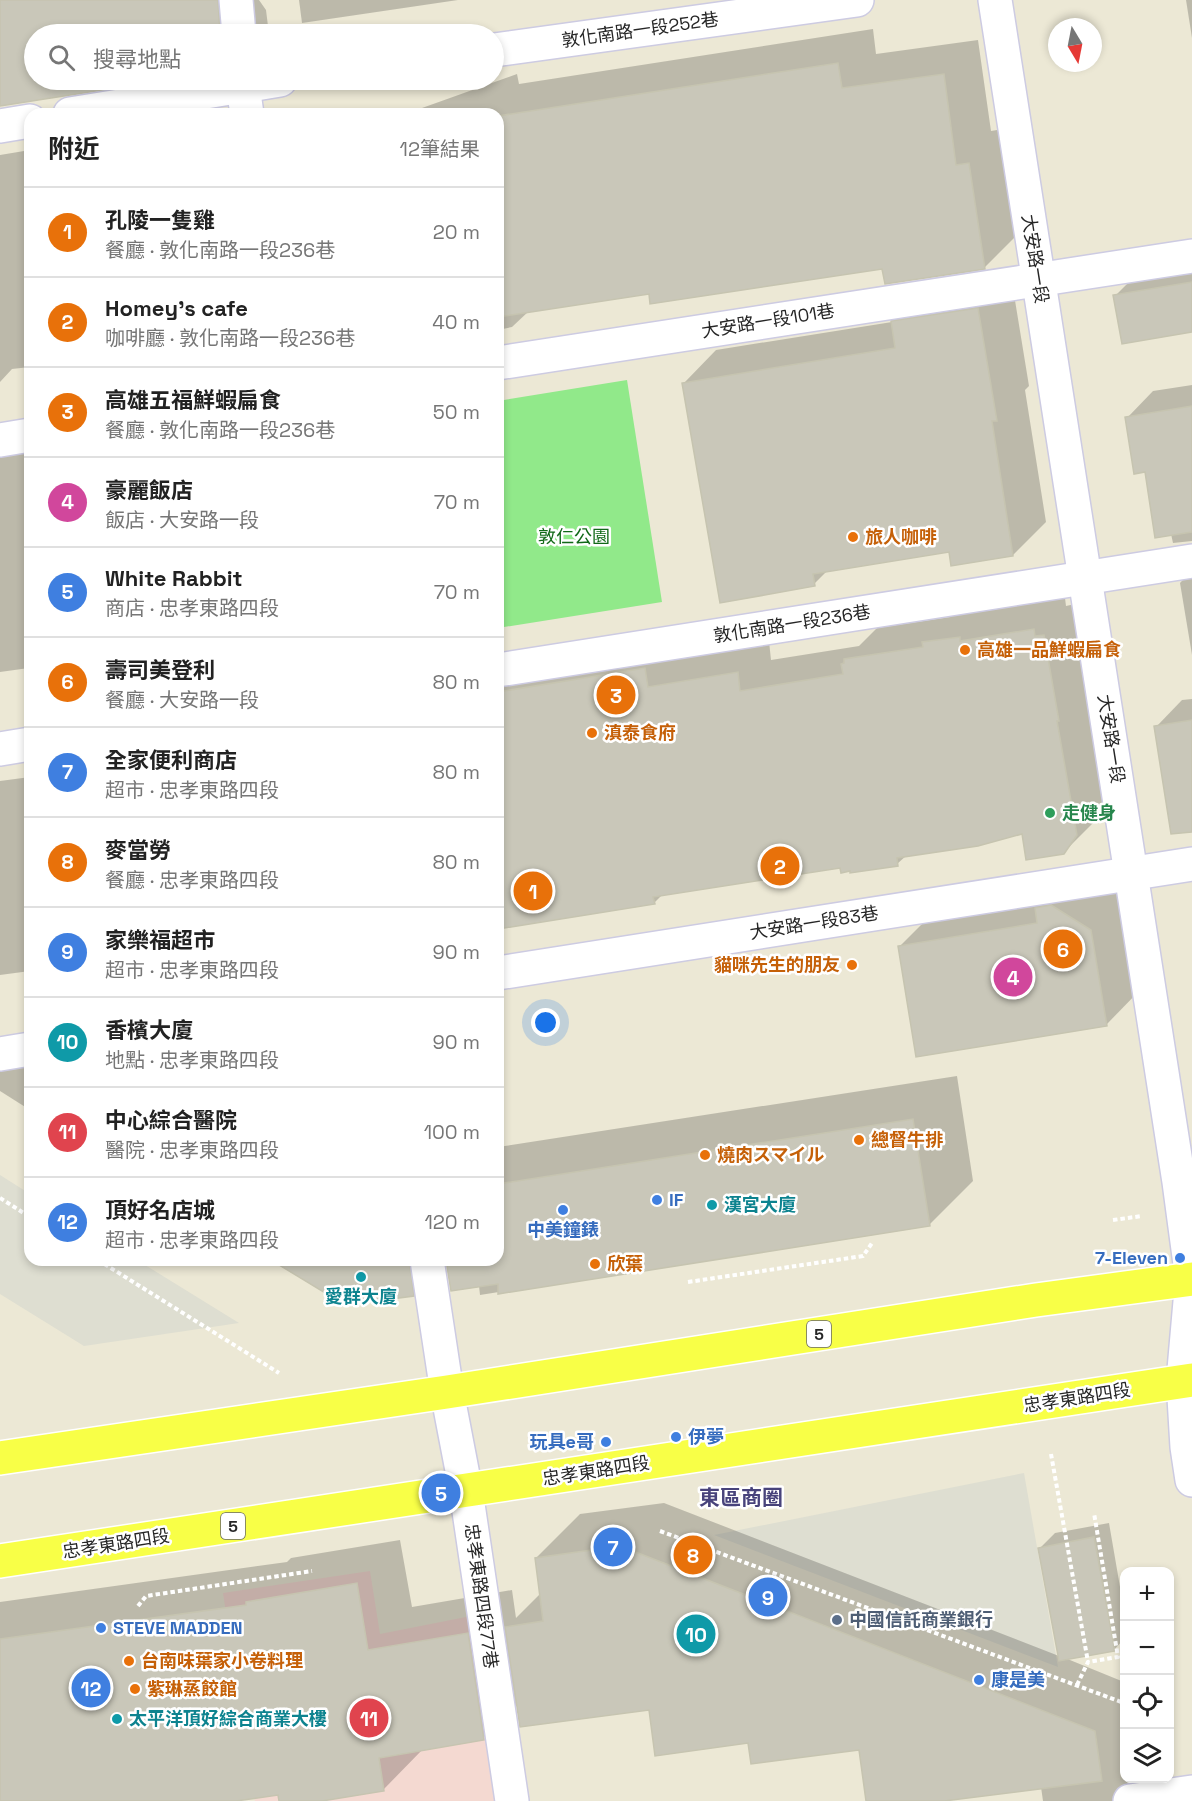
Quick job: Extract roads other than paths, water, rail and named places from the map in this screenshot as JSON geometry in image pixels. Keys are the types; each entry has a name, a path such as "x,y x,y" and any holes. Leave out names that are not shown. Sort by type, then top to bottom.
{"main road":[{"name":"5","path":"0,1458 447,1392 1036,1300 1192,1279"},
{"name":"忠孝東路四段","path":"0,1561 1187,1380"}],"street":[{"path":"236,0 237,24"},
{"name":"敦化南路一段252巷","path":"504,49 857,0"},
{"name":"大安路一段","path":"995,0 1086,577 1192,1279 1186,1447 1192,1480"},
{"path":"120,108 244,93"},
{"path":"0,126 24,122"},
{"name":"大安路一段101巷","path":"504,362 1192,256"},
{"path":"0,440 24,436"},
{"name":"敦化南路一段236巷","path":"504,669 1192,561"},
{"path":"0,749 24,745"},
{"name":"大安路一段83巷","path":"504,972 1192,864"},
{"path":"0,1054 24,1050"},
{"name":"忠孝東路四段77巷","path":"428,1266 447,1392 466,1491 512,1801"},
{"path":"1130,1801 1192,1791"}],"place":[{"name":"旅人咖啡","path":"853,537"},
{"name":"高雄一品鮮蝦扁食","path":"965,650"},
{"name":"高雄五福鮮蝦扁食","path":"616,695"},
{"name":"滇泰食府","path":"592,733"},
{"name":"走健身","path":"1050,813"},
{"name":"Homey's cafe","path":"780,866"},
{"name":"孔陵一隻雞","path":"533,891"},
{"name":"壽司美登利","path":"1063,949"},
{"name":"貓咪先生的朋友","path":"852,965"},
{"name":"豪麗飯店","path":"1013,977"},
{"name":"總督牛排","path":"859,1140"},
{"name":"燒肉スマイル","path":"705,1155"},
{"name":"IF","path":"657,1200"},
{"name":"漢宮大廈","path":"712,1205"},
{"name":"中美鐘錶","path":"563,1210"},
{"name":"7-Eleven","path":"1180,1258"},
{"name":"欣葉","path":"595,1264"},
{"name":"愛群大廈","path":"361,1277"},
{"name":"伊夢","path":"676,1437"},
{"name":"玩具e哥","path":"606,1442"},
{"name":"White Rabbit","path":"441,1493"},
{"name":"全家便利商店","path":"613,1547"},
{"name":"麥當勞","path":"693,1555"},
{"name":"家樂福超市","path":"768,1597"},
{"name":"中國信託商業銀行","path":"837,1620"},
{"name":"STEVE MADDEN","path":"101,1628"},
{"name":"香檳大廈","path":"696,1634"},
{"name":"台南味葉家小卷料理","path":"129,1661"},
{"name":"康是美","path":"979,1680"},
{"name":"頂好名店城","path":"91,1688"},
{"name":"紫琳蒸餃館","path":"135,1689"},
{"name":"中心綜合醫院","path":"369,1718"},
{"name":"太平洋頂好綜合商業大樓","path":"117,1719"}],"district":[{"name":"東區商圈","path":"741,1498"}],"park label":[{"name":"敦仁公園","path":"574,537"}]}
